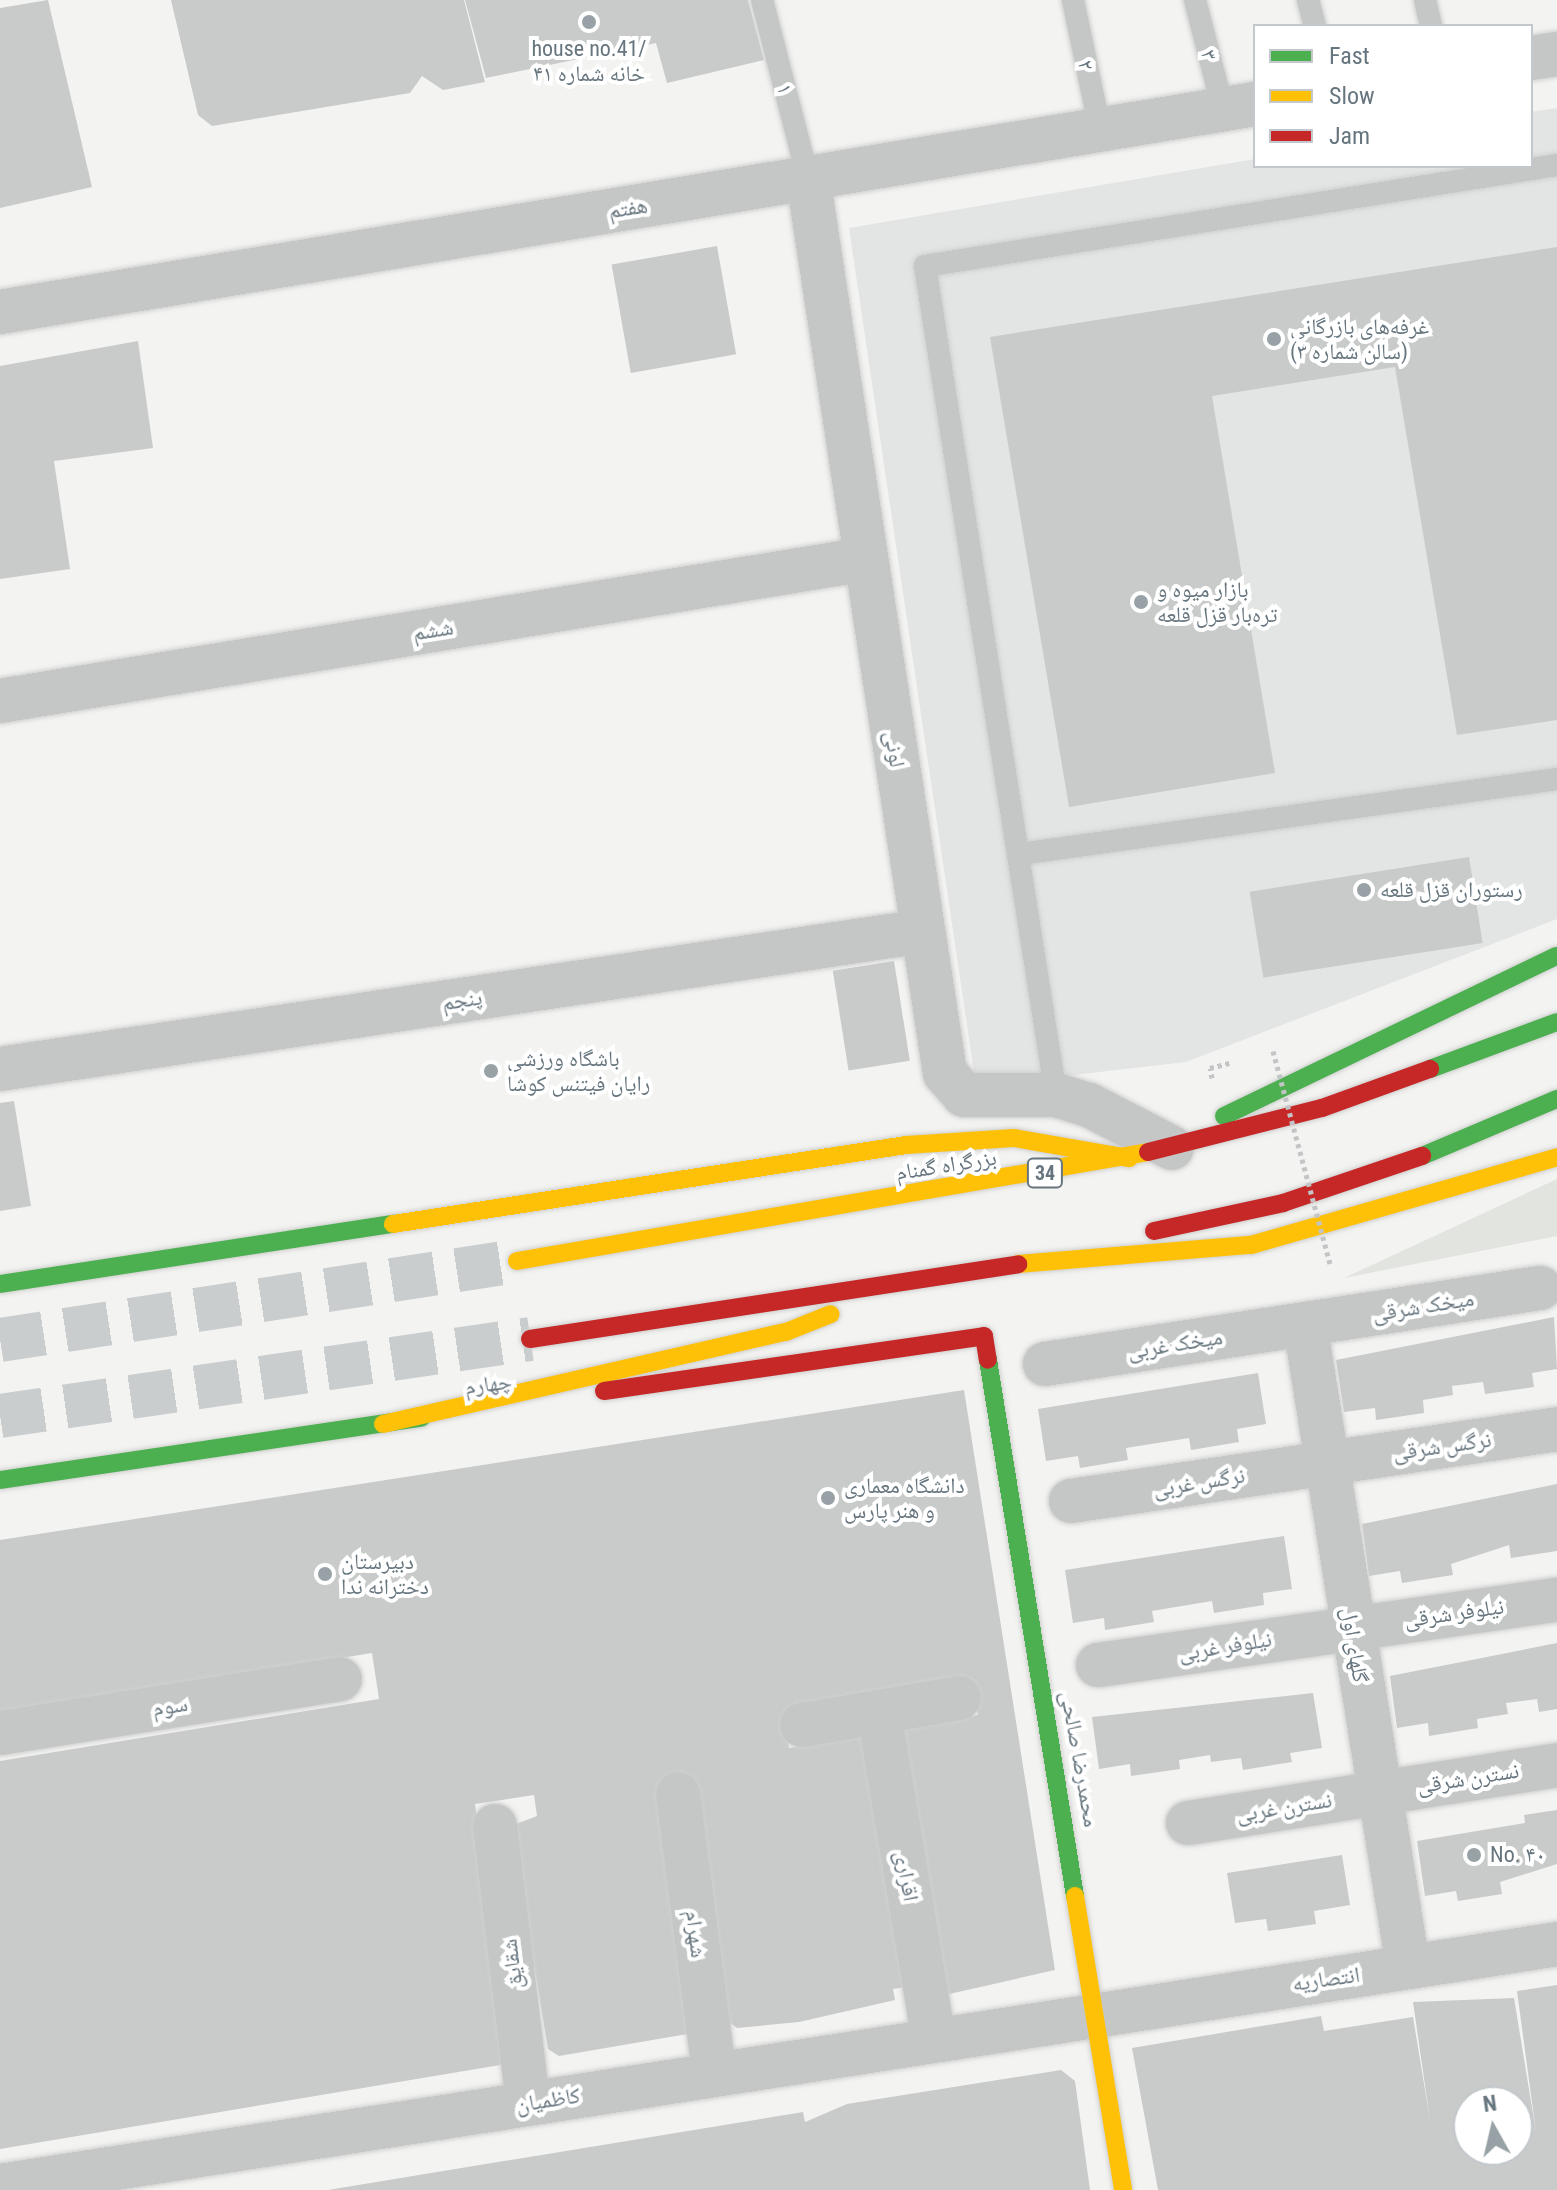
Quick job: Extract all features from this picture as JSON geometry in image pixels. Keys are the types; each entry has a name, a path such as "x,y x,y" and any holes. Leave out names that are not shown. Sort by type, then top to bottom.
{"main road":[{"path":"1172,1148 1327,1062 1557,956"},
{"name":"بزرگراه گمنام","path":"517,1261 1129,1158 1322,1108 1557,1022"},
{"path":"530,1339 904,1284 1283,1203 1414,1160 1557,1099"},
{"path":"0,1284 906,1145 1014,1138 1129,1158"},
{"path":"991,1266 1251,1245 1557,1157"},
{"path":"383,1424 786,1332 904,1284"},
{"name":"چهارم","path":"0,1480 984,1336"},
{"name":"محمدرضا صالحی","path":"984,1336 1123,2190"}],"street":[{"path":"1533,58 1557,54"},
{"name":"هفتم","path":"0,312 1239,107"},
{"name":"لونی","path":"808,178 945,1073 964,1095"},
{"name":"ششم","path":"0,701 866,559"},
{"name":"پنجم","path":"0,1069 923,931"},
{"path":"964,1095 1056,1095 1172,1148"},
{"name":"میخک شرقی","path":"1305,1324 1540,1288"},
{"name":"میخک غربی","path":"1045,1364 1305,1324"},
{"name":"گلهای اول","path":"1305,1324 1351,1627 1408,1966"},
{"name":"نرگس شرقی","path":"1326,1462 1557,1429"},
{"name":"نرگس غربی","path":"1071,1501 1326,1462"},
{"name":"نیلوفر شرقی","path":"1351,1627 1557,1600"},
{"name":"نیلوفر غربی","path":"1098,1665 1351,1627"},
{"name":"سوم","path":"0,1733 340,1679"},
{"path":"802,1725 959,1698"},
{"name":"اقراری","path":"879,1712 934,2039"},
{"name":"نسترن شرقی","path":"1380,1792 1557,1765"},
{"name":"نسترن غربی","path":"1188,1823 1380,1792"},
{"name":"شهرام","path":"678,1794 714,2073"},
{"name":"شقایق","path":"495,1826 528,2103"},
{"name":"انتصاریه","path":"1095,2013 1557,1944"},
{"name":"کاظمیان","path":"0,2186 1095,2013"}],"lane":[{"name":"۱","path":"762,0 808,178"},
{"name":"۲","path":"1073,0 1100,129"},
{"name":"۳","path":"1195,0 1239,107"},
{"path":"1308,0 1314,24"},
{"path":"1425,0 1431,24"},
{"path":"1056,1095 1049,1027 925,266 1557,165"},
{"path":"1020,854 1557,779"},
{"path":"964,1095 1037,1083 1049,1027"}],"path":[{"path":"1273,1051 1331,1267"}],"shaded area":[{"path":"1557,108 1557,919 1186,1062 976,1086 849,228 1253,159 1253,168 1533,168 1533,112"},
{"path":"1557,1179 1557,1236 1344,1278"}],"building":[{"path":"48,0 92,187 0,208 0,8"},
{"path":"171,0 464,0 485,82 443,90 422,76 410,93 212,126 198,115"},
{"path":"465,0 748,0 764,60 667,83 656,43 486,78"},
{"path":"717,246 736,354 631,373 612,265"},
{"path":"1557,247 1557,720 1457,735 1395,367 1212,396 1275,773 1069,807 990,337"},
{"path":"138,341 153,448 54,461 70,569 0,579 0,366"},
{"path":"1469,857 1483,943 1263,978 1250,892"},
{"path":"894,961 910,1061 849,1070 833,971"},
{"path":"14,1101 31,1206 0,1211 0,1103"},
{"path":"1554,1317 1557,1369 1532,1373 1534,1387 1485,1394 1483,1382 1452,1386 1453,1395 1423,1400 1424,1413 1376,1420 1375,1408 1344,1412 1336,1360"},
{"path":"1258,1373 1266,1424 1237,1429 1239,1442 1191,1450 1189,1438 1126,1448 1128,1460 1080,1468 1078,1456 1046,1461 1038,1409"},
{"path":"964,1390 1055,1970 945,1995 900,1728 978,1715 973,1684 784,1713 789,1748 867,1736 906,1987 893,1989 895,2000 799,2022 737,2028 726,2020 705,2031 559,2056 548,2049 511,1826 537,1816 534,1795 475,1804 510,2055 500,2065 0,2149 0,1761 379,1699 372,1653 0,1713 0,1540"},
{"path":"1557,1484 1557,1551 1511,1558 1509,1545 1451,1564 1453,1575 1402,1583 1400,1571 1369,1576 1362,1524"},
{"path":"1284,1536 1292,1589 1263,1593 1264,1605 1214,1613 1212,1601 1152,1611 1154,1622 1105,1630 1104,1618 1073,1623 1065,1570"},
{"path":"1557,1643 1557,1709 1539,1712 1537,1699 1506,1703 1508,1714 1477,1719 1478,1728 1429,1736 1428,1723 1397,1728 1390,1676"},
{"path":"1313,1693 1322,1748 1290,1753 1292,1762 1243,1770 1241,1758 1211,1762 1210,1755 1179,1760 1180,1769 1131,1776 1130,1764 1099,1769 1092,1717"},
{"name":"No. ۴۰","path":"1557,1810 1557,1864 1500,1882 1502,1894 1458,1901 1456,1891 1425,1896 1417,1841 1525,1823 1524,1815"},
{"path":"1342,1855 1350,1905 1314,1911 1316,1924 1268,1931 1266,1919 1235,1923 1227,1873"},
{"path":"1557,1985 1557,2190 1158,2190 1132,2048 1321,2016 1324,2031 1413,2017 1430,2120 1413,2002 1514,1998 1528,2086 1453,2086 1453,2166 1533,2166 1533,2114 1536,2132 1533,2086 1530,2086 1517,1991"},
{"path":"1061,2070 1075,2081 1090,2190 328,2190 803,2112 805,2122 847,2104"}],"tunnel":[{"path":"0,1340 517,1261"},
{"path":"0,1416 530,1339"}],"traffic: fast":[{"path":"1224,1116 1557,956"},
{"path":"1430,1069 1557,1022"},
{"path":"1422,1156 1557,1099"},
{"path":"0,1284 393,1224"},
{"path":"988,1360 1075,1896"},
{"path":"0,1480 421,1418"}],"traffic: slow":[{"path":"393,1224 906,1145 1014,1138 1129,1158"},
{"path":"517,1261 1148,1152"},
{"path":"1018,1264 1251,1245 1557,1157"},
{"path":"383,1424 786,1332 831,1314"},
{"path":"1075,1896 1123,2190"}],"traffic: jam":[{"path":"1148,1152 1322,1108 1430,1069"},
{"path":"1154,1231 1283,1203 1422,1156"},
{"path":"530,1339 1018,1264"},
{"path":"604,1391 984,1336 988,1360"}],"place":[{"name":"house no.41/ خانه شماره ۴۱","path":"589,22"},
{"name":"غرفه‌های بازرگانی (سالن شماره ۳)","path":"1274,339"},
{"name":"بازار میوه و تره‌بار قزل قلعه","path":"1141,602"},
{"name":"رستوران قزل قلعه","path":"1364,890"},
{"name":"باشگاه ورزشی رایان فیتنس کوشا","path":"491,1071"},
{"name":"دانشگاه معماری و هنر پارس","path":"828,1498"},
{"name":"دبیرستان دخترانه ندا","path":"325,1574"},
{"name":"No. ۴۰","path":"1474,1855"}]}
